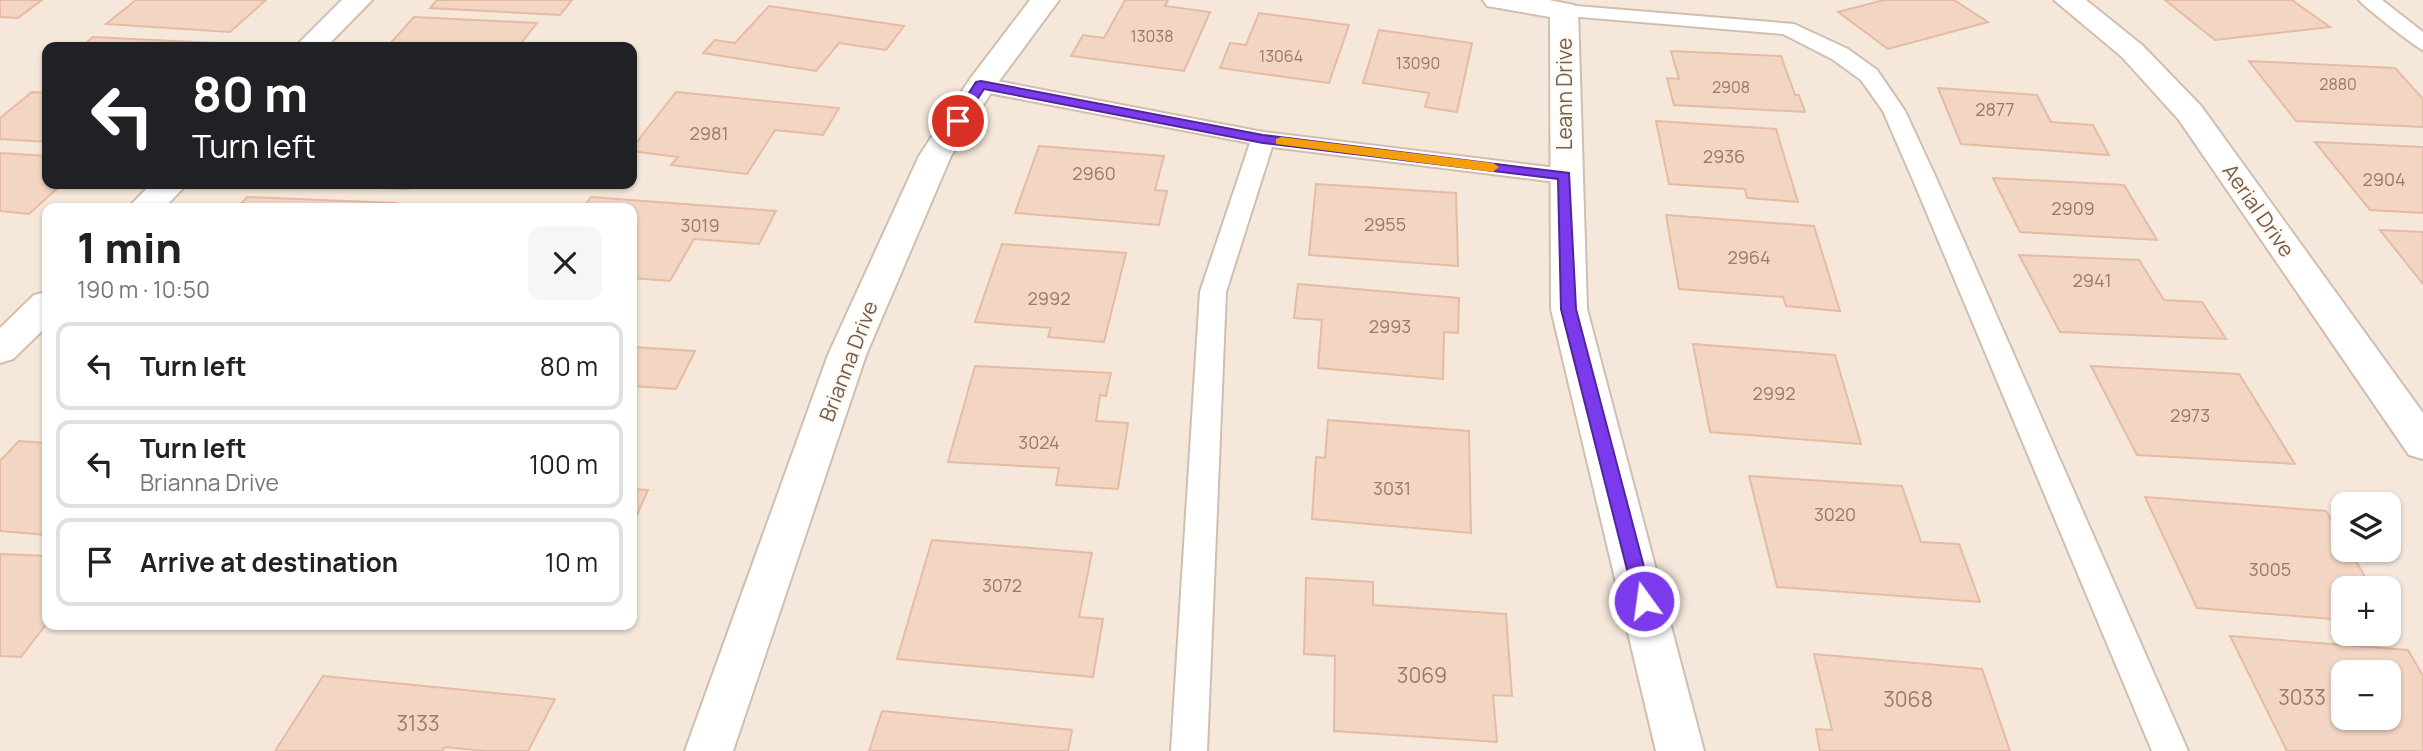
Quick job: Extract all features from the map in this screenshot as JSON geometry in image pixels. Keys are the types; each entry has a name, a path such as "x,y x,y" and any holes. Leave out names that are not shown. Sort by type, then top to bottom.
{"street":[{"path":"315,42 358,0"},
{"name":"Brianna Drive","path":"709,751 846,355 935,156 981,85 1045,0"},
{"path":"1497,0 1564,11"},
{"name":"Aerial Drive","path":"2067,0 2132,51 2190,113 2423,444"},
{"name":"Leann Drive","path":"1564,11 1564,176 1569,309 1680,751"},
{"path":"150,203 165,189"},
{"path":"0,350 42,309"}],"lane":[{"path":"2369,0 2406,26 2423,44"},
{"path":"1564,11 1787,28 1840,54 1869,75 1894,111 1925,180 2170,751"},
{"path":"981,85 1263,139 1564,176"},
{"path":"1189,751 1213,292 1263,139"}],"shaded area":[{"path":"0,0 2423,0 2423,751 0,751"}],"building":[{"path":"0,0 42,0 18,18 0,17"},
{"path":"136,0 266,0 230,32 106,24"},
{"path":"437,0 572,0 560,15 430,8"},
{"path":"1125,0 1168,0 1165,6 1210,12 1184,71 1071,56 1083,35 1104,38"},
{"path":"1884,0 1954,0 1988,22 1888,49 1838,12"},
{"path":"2165,0 2292,0 2330,27 2215,40"},
{"path":"769,6 904,26 886,50 839,43 816,71 703,53 715,40 735,43"},
{"path":"1259,13 1349,25 1329,83 1220,68 1230,43 1246,45"},
{"path":"414,17 537,23 522,42 392,42"},
{"path":"1379,30 1472,43 1457,112 1425,107 1429,93 1363,83"},
{"path":"93,37 196,42 87,42"},
{"path":"1671,51 1781,56 1795,95 1799,95 1805,112 1674,105 1667,78 1679,79"},
{"path":"2249,61 2395,68 2423,99 2423,127 2296,121"},
{"path":"1938,88 2037,95 2051,122 2093,125 2109,155 1961,144"},
{"path":"32,92 42,93 42,142 0,139 0,118"},
{"path":"676,92 839,108 823,135 775,130 747,174 671,165 678,157 637,152 637,142"},
{"path":"1656,121 1776,129 1798,202 1747,198 1745,189 1669,184"},
{"path":"2315,142 2423,147 2423,213 2370,210"},
{"path":"1039,146 1164,156 1155,190 1167,191 1159,225 1015,213"},
{"path":"0,153 42,156 42,189 56,189 29,214 0,211"},
{"path":"1993,178 2124,185 2157,240 2020,232"},
{"path":"1316,184 1456,193 1458,266 1309,255"},
{"path":"247,197 396,203 242,203"},
{"path":"591,197 776,211 759,244 694,239 670,281 637,278 637,203 587,203"},
{"path":"1666,215 1814,226 1840,311 1786,306 1783,297 1679,289"},
{"path":"2380,230 2423,232 2423,284"},
{"path":"1002,244 1126,253 1104,342 1048,337 1051,328 975,322"},
{"path":"2019,255 2139,260 2164,300 2202,302 2226,339 2060,332"},
{"path":"1298,284 1459,298 1458,333 1444,332 1443,379 1318,368 1322,320 1294,318"},
{"path":"1693,344 1835,355 1861,444 1710,432"},
{"path":"637,347 695,351 676,389 637,386"},
{"path":"975,366 1111,373 1106,396 1100,395 1096,421 1128,423 1118,489 1056,485 1059,468 948,462"},
{"path":"2091,366 2239,374 2295,464 2137,455"},
{"path":"1328,420 1469,431 1471,533 1312,519 1316,457 1325,458"},
{"path":"19,441 42,443 42,535 0,531 0,461"},
{"path":"1749,476 1902,486 1921,542 1959,544 1980,602 1777,587"},
{"path":"637,489 648,490 637,515"},
{"path":"2145,497 2326,511 2331,520 2331,562 2356,562 2365,576 2331,576 2331,619 2197,608"},
{"path":"932,540 1092,553 1079,617 1103,619 1093,677 897,659"},
{"path":"0,554 42,556 42,630 21,657 0,656"},
{"path":"1306,578 1373,582 1373,605 1506,614 1512,696 1493,695 1497,742 1334,731 1335,656 1304,654"},
{"path":"2230,636 2408,650 2423,676 2423,751 2287,751"},
{"path":"1814,654 1982,669 2010,751 1820,751 1816,729 1832,730"},
{"path":"323,676 555,699 528,751 445,747 442,751 275,751"},
{"path":"882,711 1072,730 1068,751 869,751"}],"slow traffic":[{"path":"1281,141 1493,167"}],"route":[{"path":"958,121 981,85 1263,139 1564,176 1569,309 1644,601"}]}
